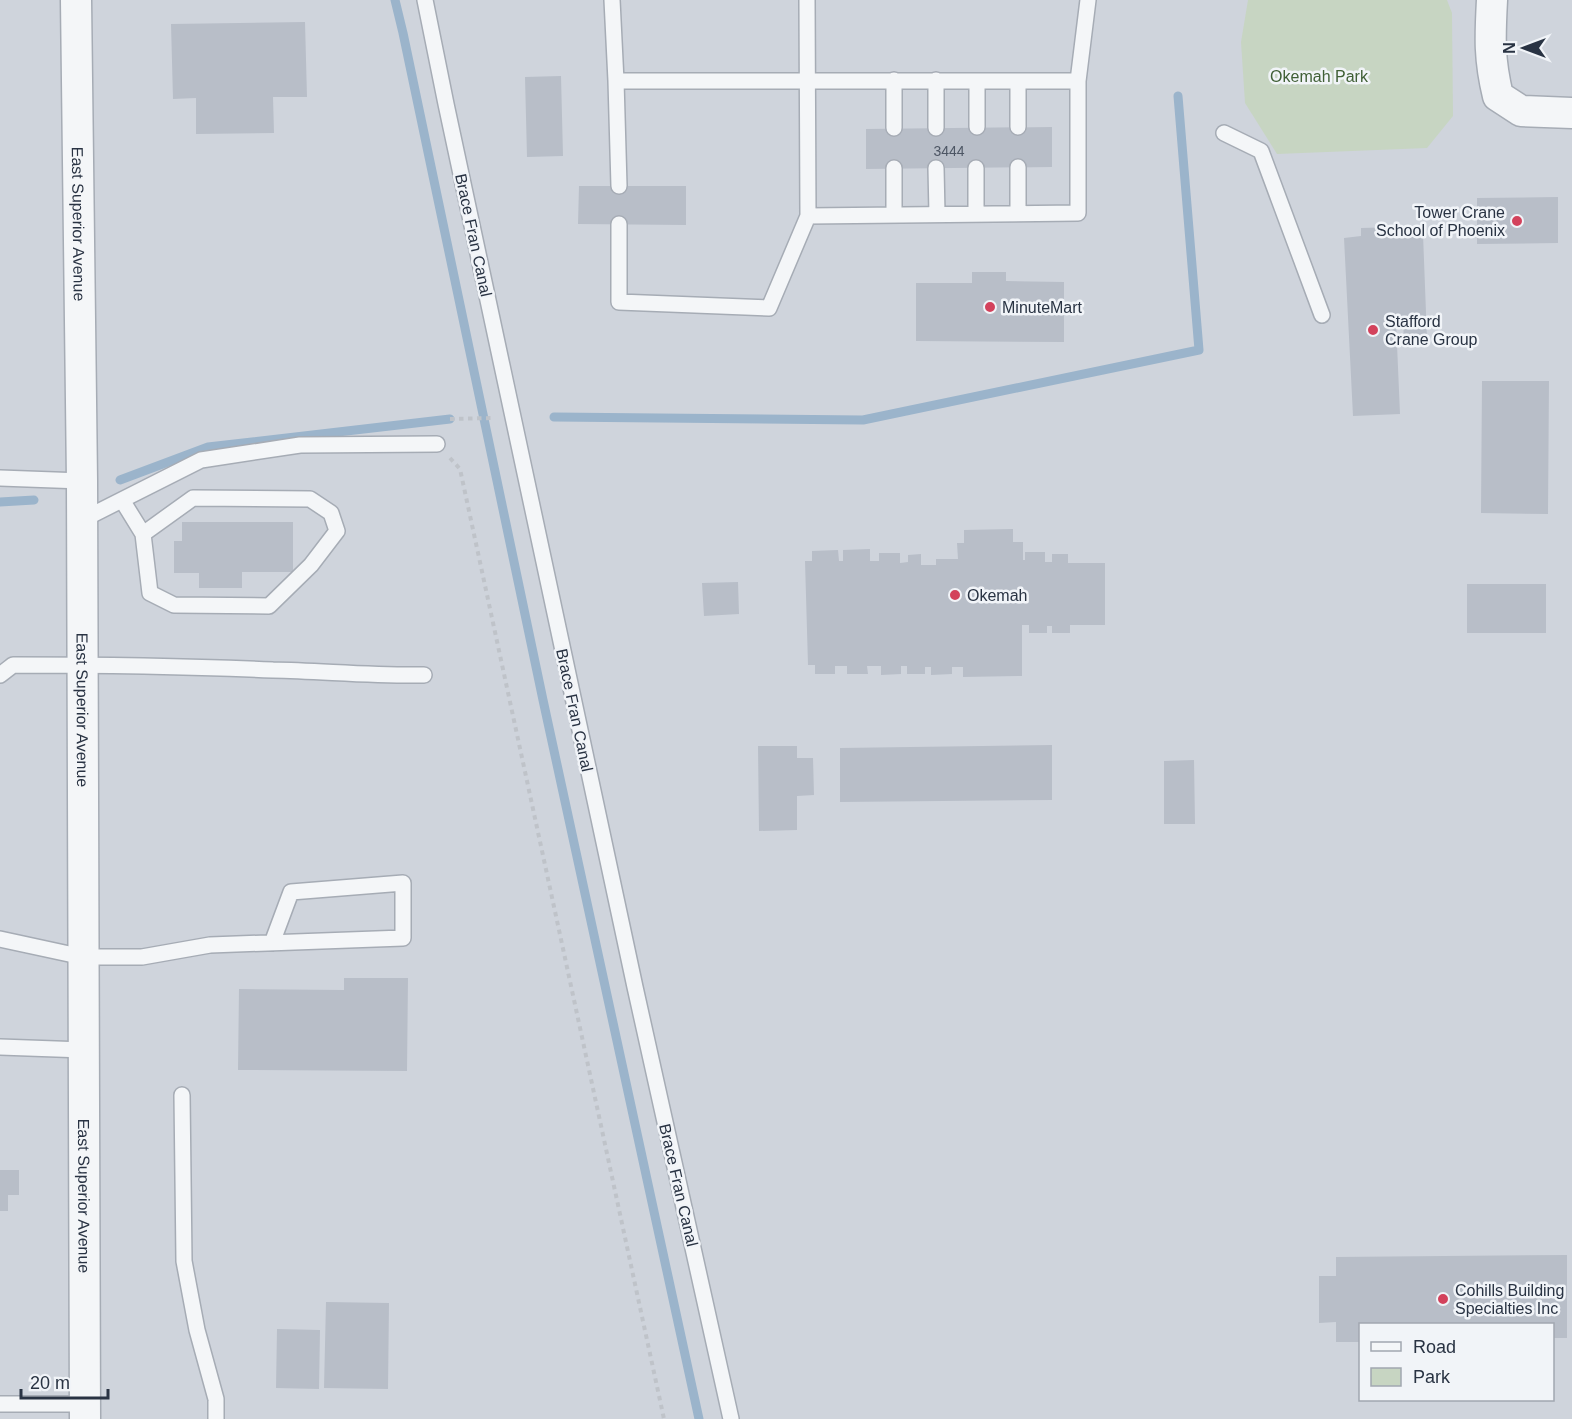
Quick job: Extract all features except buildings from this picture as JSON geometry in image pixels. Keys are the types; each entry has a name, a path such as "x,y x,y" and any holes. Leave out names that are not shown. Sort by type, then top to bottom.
{"street":[{"name":"East Superior Avenue","path":"76,0 82,481 85,1411"},
{"path":"1492,0 1489,44 1498,96 1521,111 1572,112"}],"lane":[{"name":"Brace Fran Canal","path":"425,0 635,987 731,1419"},
{"path":"612,0 619,186"},
{"path":"619,224 619,302 769,308 808,216 807,0"},
{"path":"808,216 1078,213 1078,81 1088,0"},
{"path":"894,80 894,128"},
{"path":"936,80 936,128"},
{"path":"616,81 1078,81"},
{"path":"977,81 977,127"},
{"path":"1018,81 1018,127"},
{"path":"1224,133 1262,152 1322,315"},
{"path":"1018,167 1018,213"},
{"path":"894,168 894,214"},
{"path":"936,168 938,214"},
{"path":"976,168 976,214"},
{"path":"82,520 201,460 300,445 438,444"},
{"path":"0,478 82,481"},
{"path":"122,500 143,534 150,593 174,605 269,606 311,565 337,531 331,513 310,499 194,498 143,534"},
{"path":"0,675 13,665 275,670 379,676 424,675"},
{"path":"0,939 83,957 142,957 210,945 272,943 403,938 403,883 291,892 272,943"},
{"path":"0,1047 84,1050"},
{"path":"182,1095 184,1261 197,1330 216,1399 216,1419"},
{"path":"0,1404 85,1411"}],"path":[{"path":"450,419 493,418"},
{"path":"438,444 460,469 664,1419"}],"shaded area":[{"path":"0,0 1572,0 1572,1419 0,1419"}],"green space":[{"name":"Okemah Park","path":"1248,0 1447,0 1452,13 1453,116 1427,148 1277,154 1245,103 1241,42"}],"waterway":[{"path":"395,0 543,700 699,1419"},
{"path":"554,417 863,420 1199,350 1178,96"},
{"path":"120,480 208,447 450,419"},
{"path":"0,502 34,500"}],"place":[{"name":"Tower Crane School of Phoenix","path":"1517,221"},
{"name":"MinuteMart","path":"990,307"},
{"name":"Stafford Crane Group","path":"1373,330"},
{"name":"Okemah","path":"955,595"},
{"name":"Cohills Building Specialties Inc","path":"1443,1299"}]}
